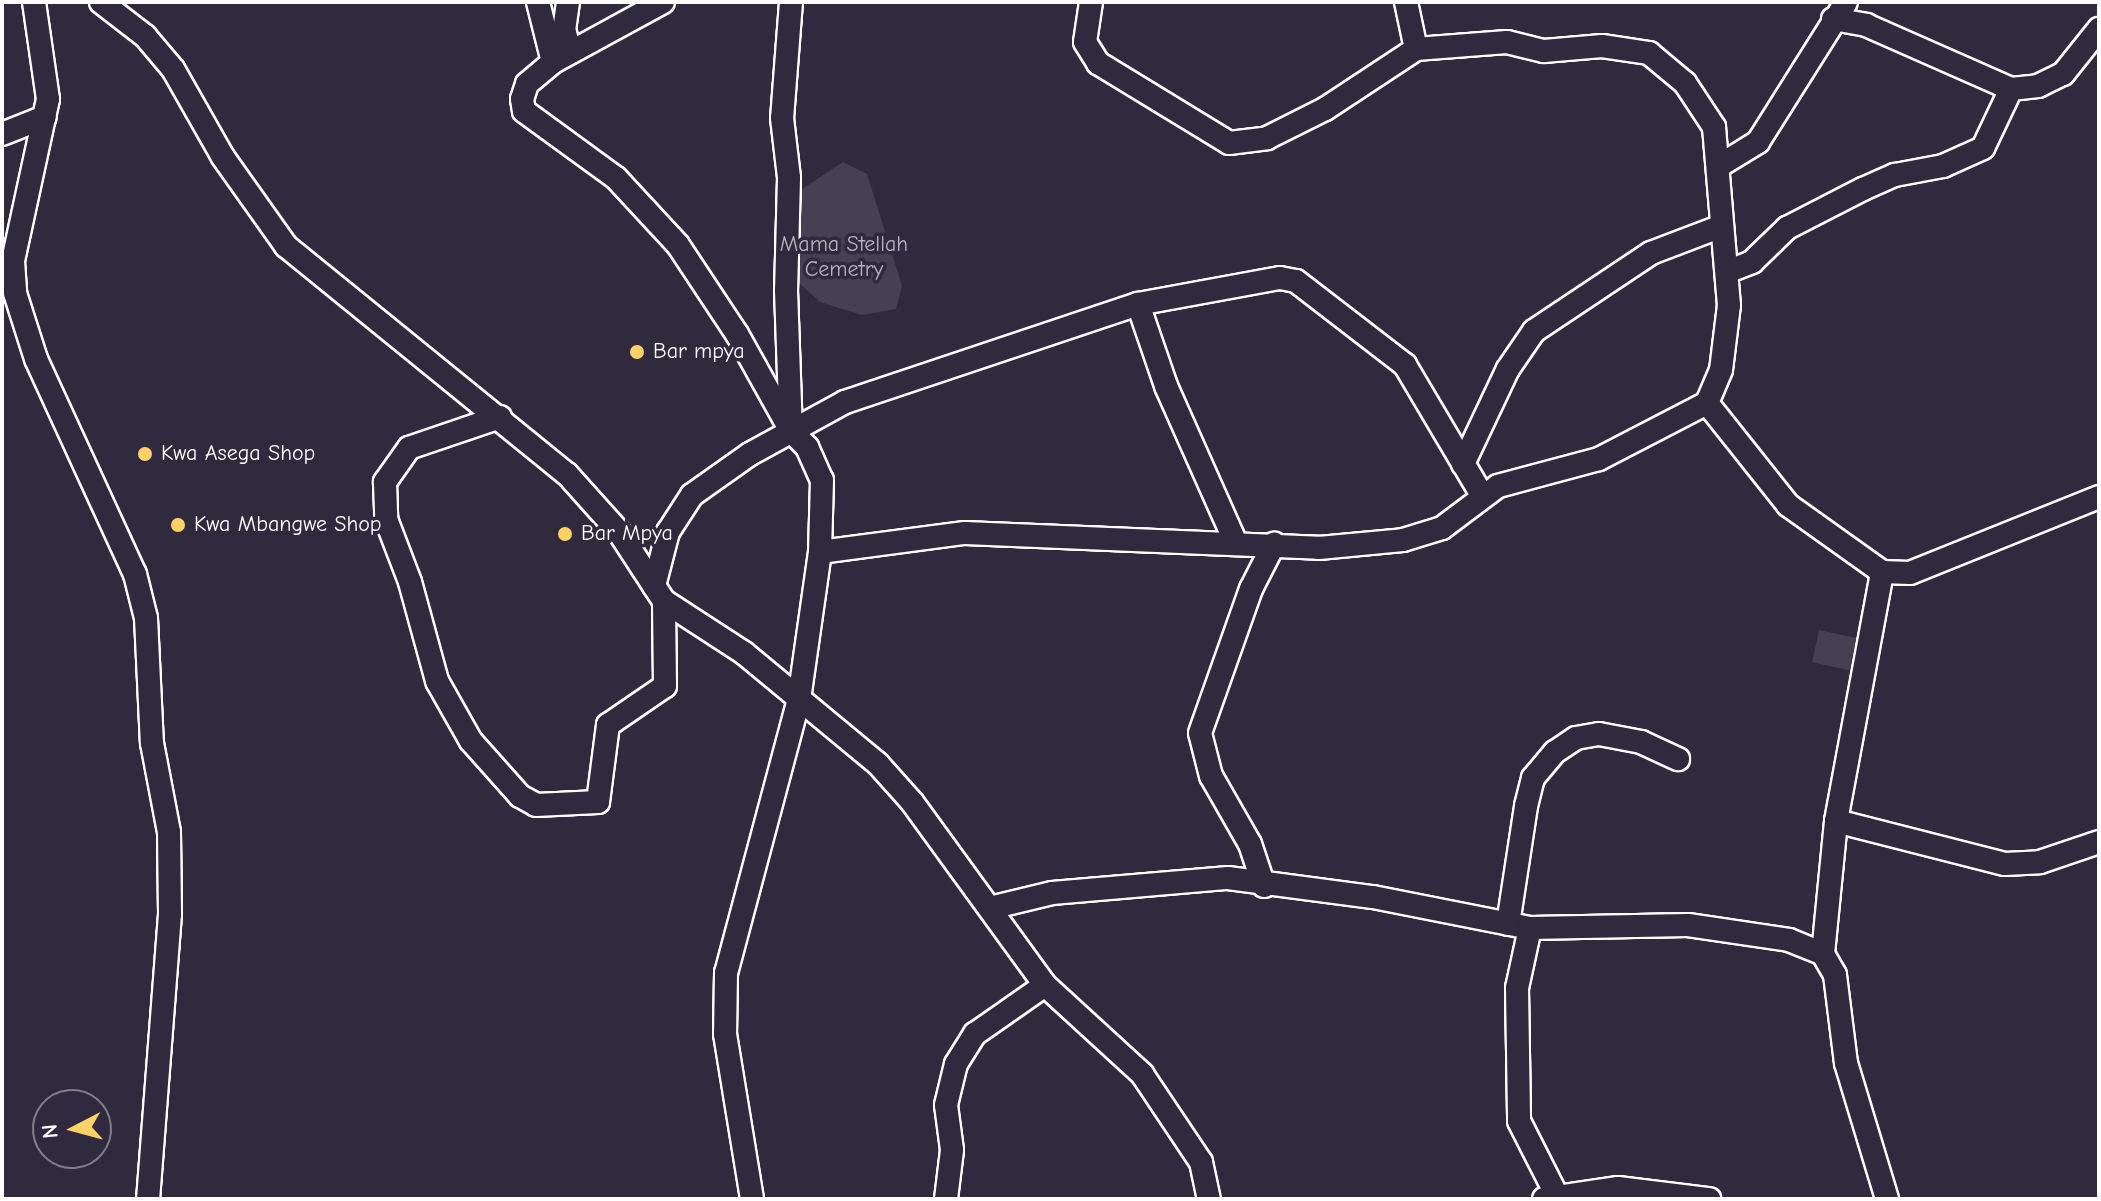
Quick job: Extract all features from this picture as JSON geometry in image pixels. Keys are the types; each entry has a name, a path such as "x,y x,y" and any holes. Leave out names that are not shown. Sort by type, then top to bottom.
{"street":[{"path":"34,2 46,64 45,117 13,261 15,293 36,359 135,574 146,618 152,743 169,832 170,914 148,1199"},
{"path":"101,2 145,36 173,69 223,157 286,246 337,292 500,417 599,506 659,593 744,653 878,764 990,908 1045,985 1142,1074 1201,1162 1209,1199"},
{"path":"538,2 562,57"},
{"path":"562,57 568,2"},
{"path":"663,2 562,57 527,84 524,111 616,178 678,245 737,334 791,431 807,447 822,480 820,552 799,699 726,973 725,1034 752,1199"},
{"path":"791,2 782,118 789,178 786,290 791,431"},
{"path":"820,552 965,533 1367,546 1428,535 1482,495 1599,459 1707,403 1727,340 1729,271 1719,227 1719,166 1714,127 1701,104 1666,63 1649,53 1602,46 1544,51 1496,41 1416,49 1325,109 1267,138 1229,143 1098,63 1085,42 1091,2"},
{"path":"1406,2 1416,49"},
{"path":"1719,166 1739,157 1767,130 1840,10 1866,25 2011,89 2038,86 2063,74 2099,29"},
{"path":"1729,271 1752,262 1787,228 1863,189 1895,175 1943,166 1983,148 2011,89"},
{"path":"2,134 45,117"},
{"path":"1463,464 1508,369 1534,331 1651,253 1719,227"},
{"path":"500,417 409,448 385,482 386,519 410,582 437,681 471,741 520,796 536,805 598,802 608,725 665,686 659,593 668,532 692,495 791,431 845,402 1138,304 1280,278 1296,281 1405,365 1482,495"},
{"path":"1138,304 1166,386 1236,543"},
{"path":"1707,403 1788,505 1882,572 1910,573 2099,497"},
{"path":"1264,886 1250,844 1211,776 1200,733 1251,589 1274,544"},
{"path":"1882,572 1836,821 1823,954 1835,975 1856,1102 1887,1199"},
{"path":"1678,759 1641,742 1599,734 1576,738 1555,752 1533,778 1526,806 1519,926 1519,1121 1550,1196 1618,1188 1709,1199"},
{"path":"1836,821 2005,864 2040,862 2099,842"},
{"path":"990,908 1052,893 1141,882 1228,878 1264,886 1373,897 1519,926 1688,925 1789,940 1823,954"},
{"path":"946,1199 952,1150 946,1105 956,1064 975,1034 1045,985"}],"green space":[{"name":"Mama Stellah Cemetry","path":"843,162 867,174 902,286 896,309 862,315 820,302 797,281 794,241 800,214 796,193"},
{"path":"1819,630 1856,638 1849,670 1812,662"}],"place":[{"name":"Bar mpya","path":"637,352"},
{"name":"Kwa Asega Shop","path":"145,454"},
{"name":"Kwa Mbangwe Shop","path":"178,525"},
{"name":"Bar Mpya","path":"565,534"}]}
